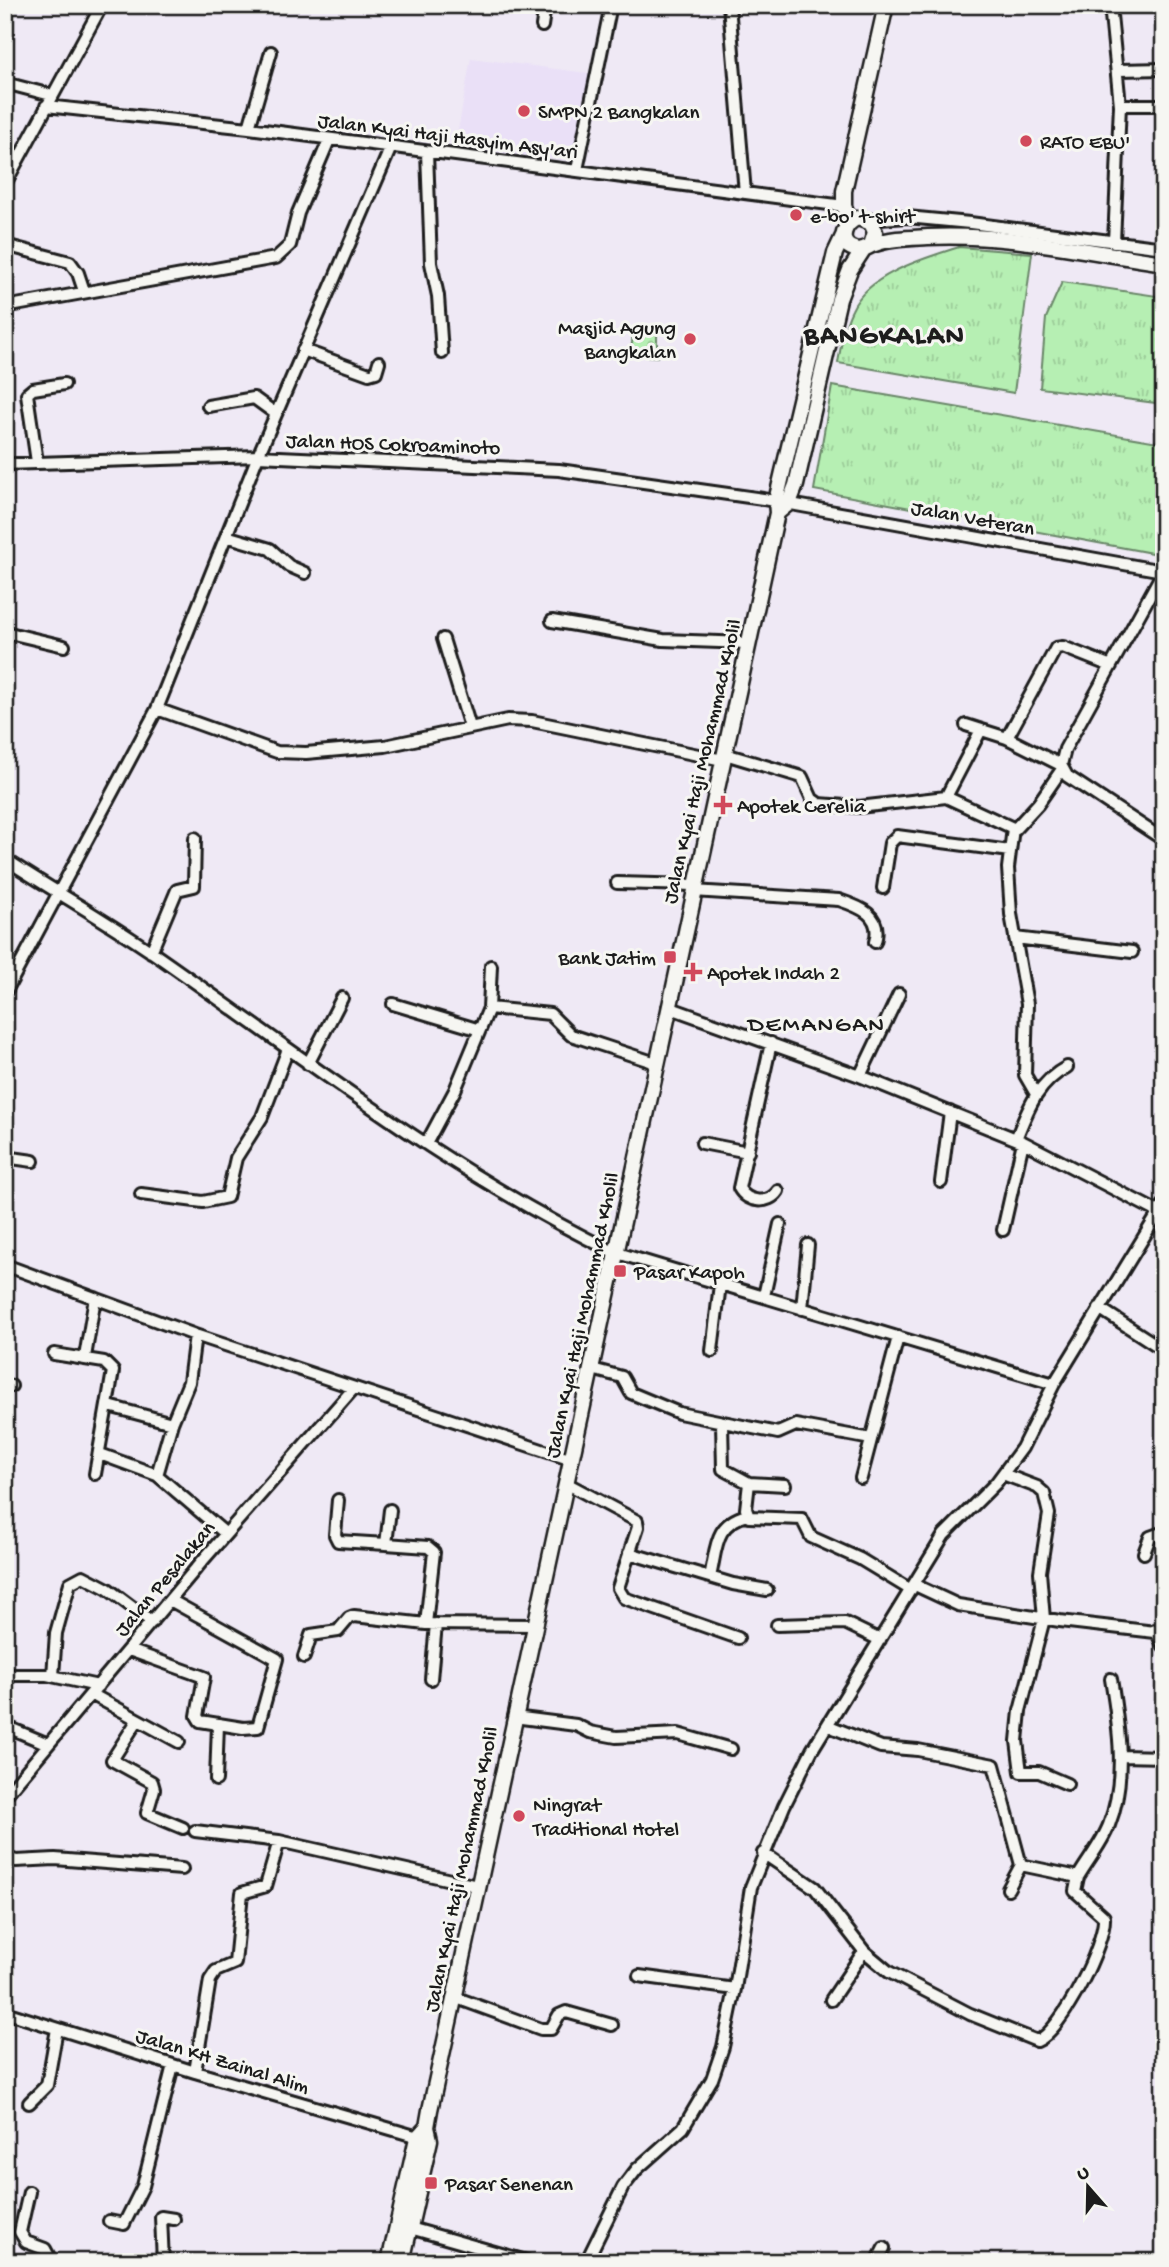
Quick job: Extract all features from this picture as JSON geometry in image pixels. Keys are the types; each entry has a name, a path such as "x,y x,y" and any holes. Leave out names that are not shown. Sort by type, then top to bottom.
{"main road":[{"path":"886,5 844,191 850,246 867,247 901,239 975,237 1164,263"},
{"path":"858,218 867,220 875,232 845,282 817,362 835,253 847,228 858,218"},
{"name":"Jalan Kyai Haji Mohammad Kholil","path":"425,2135 477,1886 592,1368 614,1252 748,643 817,362"},
{"path":"402,2262 425,2135"},
{"path":"390,2262 425,2135"}],"street":[{"path":"5,184 51,94 102,5"},
{"path":"542,26 545,5"},
{"path":"577,170 611,5"},
{"path":"729,5 745,194"},
{"path":"1110,5 1119,69 1120,105 1114,242"},
{"path":"249,128 271,52"},
{"path":"1119,69 1164,69"},
{"path":"5,83 51,94"},
{"path":"1120,105 1164,106"},
{"name":"Jalan Kyai Haji Hasyim Asy'ari","path":"46,106 249,128 844,206"},
{"path":"5,307 83,291 250,265 284,253 329,140"},
{"path":"5,993 157,709 258,456 391,147"},
{"path":"427,152 431,263 438,296 442,353"},
{"path":"867,220 906,218 1164,248"},
{"path":"5,245 70,261 78,273 83,291"},
{"path":"303,350 369,374 376,372 379,362"},
{"path":"37,462 27,394 33,389 64,384"},
{"path":"208,406 254,398 276,414"},
{"name":"Jalan HOS Cokroaminoto","path":"5,464 258,456 559,470 781,506"},
{"name":"Jalan Veteran","path":"781,506 1163,571"},
{"path":"226,536 270,549 289,566 305,573"},
{"path":"1036,1094 1025,1075 1027,1004 1015,938 1008,868 1014,830 1038,804 1061,767 1065,749 1163,571"},
{"path":"552,621 663,640 748,643"},
{"path":"5,632 64,646"},
{"path":"443,639 470,727"},
{"path":"1007,738 1056,648 1063,647 1111,666"},
{"path":"157,709 276,752 349,751 508,720 532,721 724,757 802,777 812,799 819,804 859,807 946,797 1014,830"},
{"path":"966,725 1007,738 1061,767 1067,776 1164,839"},
{"path":"946,797 981,730"},
{"path":"883,888 890,843 897,836 1010,851"},
{"path":"151,952 177,890 194,886 195,838"},
{"path":"5,859 151,952 426,1144 570,1231 614,1252 1054,1384"},
{"path":"617,883 839,900 861,908 872,916 878,933 876,942"},
{"path":"1015,938 1132,952"},
{"path":"426,1144 455,1090 489,1008 491,966"},
{"path":"860,1076 900,994"},
{"path":"308,1064 342,998"},
{"path":"393,1004 480,1030"},
{"path":"586,2262 623,2188 637,2169 683,2128 696,2111 712,2079 723,2048 736,1989 746,1915 763,1853 796,1779 952,1525 1003,1474 1022,1447 1054,1384 1099,1308 1162,1211 1019,1140 860,1076 668,1007"},
{"path":"489,1008 550,1014 571,1035 656,1062"},
{"path":"771,1043 740,1191 769,1202 778,1191"},
{"path":"141,1194 203,1202 227,1197 236,1158 262,1117 288,1049"},
{"path":"1003,1230 1019,1140 1036,1094 1049,1078 1067,1067"},
{"path":"941,1182 950,1112"},
{"path":"702,1143 748,1152"},
{"path":"5,1157 33,1161"},
{"path":"764,1296 780,1224"},
{"path":"802,1309 808,1245"},
{"path":"5,1265 195,1335 572,1461"},
{"path":"712,1350 720,1284"},
{"path":"85,1357 94,1298"},
{"path":"1099,1308 1164,1350"},
{"path":"157,1475 172,1423 189,1382 195,1335"},
{"path":"861,1478 898,1337"},
{"path":"54,1354 85,1357 111,1366 109,1406 94,1474"},
{"path":"592,1368 622,1377 627,1391 663,1408 722,1423 778,1433 796,1424 871,1439"},
{"name":"Jalan Pesalakan","path":"6,1795 226,1534 354,1388"},
{"path":"109,1406 172,1423"},
{"path":"722,1423 723,1469 749,1483 785,1485"},
{"path":"100,1454 157,1475 226,1534"},
{"path":"1003,1474 1037,1487 1044,1493 1048,1504 1041,1572 1044,1619 1020,1711 1017,1741 1021,1772"},
{"path":"566,1483 637,1521 618,1588 624,1598 738,1638"},
{"path":"747,1515 749,1483"},
{"path":"338,1500 335,1535 338,1541 428,1547 434,1552 431,1679"},
{"path":"386,1544 390,1510"},
{"path":"710,1577 721,1530 727,1522 747,1515 754,1519 803,1519 811,1537 913,1587 958,1605 1044,1619 1159,1632 1164,1646"},
{"path":"1144,1553 1150,1537 1164,1532"},
{"path":"629,1553 710,1577 767,1590"},
{"path":"53,1676 56,1633 70,1583 74,1578 83,1576 108,1589 152,1622"},
{"path":"129,1650 201,1675 205,1680 198,1719 257,1728 278,1661 170,1600"},
{"path":"304,1657 311,1635 338,1631 351,1617 431,1624 534,1625"},
{"path":"777,1625 845,1623 880,1640"},
{"path":"5,1675 53,1676 94,1690 137,1721 179,1742"},
{"path":"763,1853 815,1888 864,1951 889,1972 926,1993 1030,2040 1040,2040 1064,2014 1092,1957 1104,1922 1102,1912 1075,1891 1078,1877 1109,1827 1115,1805 1121,1756 1111,1679"},
{"path":"514,1717 569,1724 616,1737 639,1738 663,1732 678,1734 731,1749"},
{"path":"137,1721 113,1760 152,1782 154,1789 147,1813 183,1828"},
{"path":"216,1780 218,1724"},
{"path":"5,1726 48,1744"},
{"path":"829,1726 881,1747 991,1762 998,1777 1021,1865 1008,1889"},
{"path":"1121,1756 1164,1757"},
{"path":"998,1777 1021,1772 1039,1772 1067,1784"},
{"path":"195,1831 279,1841 477,1886"},
{"path":"195,2072 210,1980 216,1971 235,1963 242,1894 266,1886 279,1841"},
{"path":"5,1857 16,1861 55,1859 183,1869"},
{"path":"1021,1865 1078,1877"},
{"path":"831,2000 864,1951"},
{"path":"639,1976 736,1989"},
{"path":"454,1997 541,2029 551,2029 559,2015 566,2012 612,2025"},
{"name":"Jalan KH Zainal Alim","path":"5,2012 173,2066 425,2135"},
{"path":"29,2103 47,2085 57,2029"},
{"path":"109,2221 124,2224 143,2186 173,2066"},
{"path":"29,2192 20,2232 26,2242 45,2249 52,2262"},
{"path":"163,2262 161,2217 174,2219"},
{"path":"410,2228 530,2262"},
{"path":"877,2262 884,2248"}],"shaded area":[{"name":"SMPN 2 Bangkalan","path":"471,58 595,74 575,160 455,148"}],"green space":[{"path":"959,247 1032,253 1014,393 838,363 849,316 860,297 884,277 899,269"},
{"path":"1062,282 1164,297 1164,404 1040,388 1046,318"},
{"path":"633,330 657,330 657,357 631,355"},
{"path":"832,386 1164,443 1164,524 1152,553 814,490"}],"place":[{"name":"SMPN 2 Bangkalan","path":"524,111"},
{"name":"RATO EBU'","path":"1026,141"},
{"name":"e-bo' t-shirt","path":"796,215"},
{"name":"Masjid Agung Bangkalan","path":"690,339"},
{"name":"Apotek Cerelia","path":"723,805"},
{"name":"Bank Jatim","path":"670,957"},
{"name":"Apotek Indah 2","path":"693,972"},
{"name":"Pasar Kapoh","path":"620,1271"},
{"name":"Ningrat Traditional Hotel","path":"519,1816"},
{"name":"Pasar Senenan","path":"431,2183"}],"district":[{"name":"BANGKALAN","path":"885,333"},
{"name":"DEMANGAN","path":"817,1023"}]}
